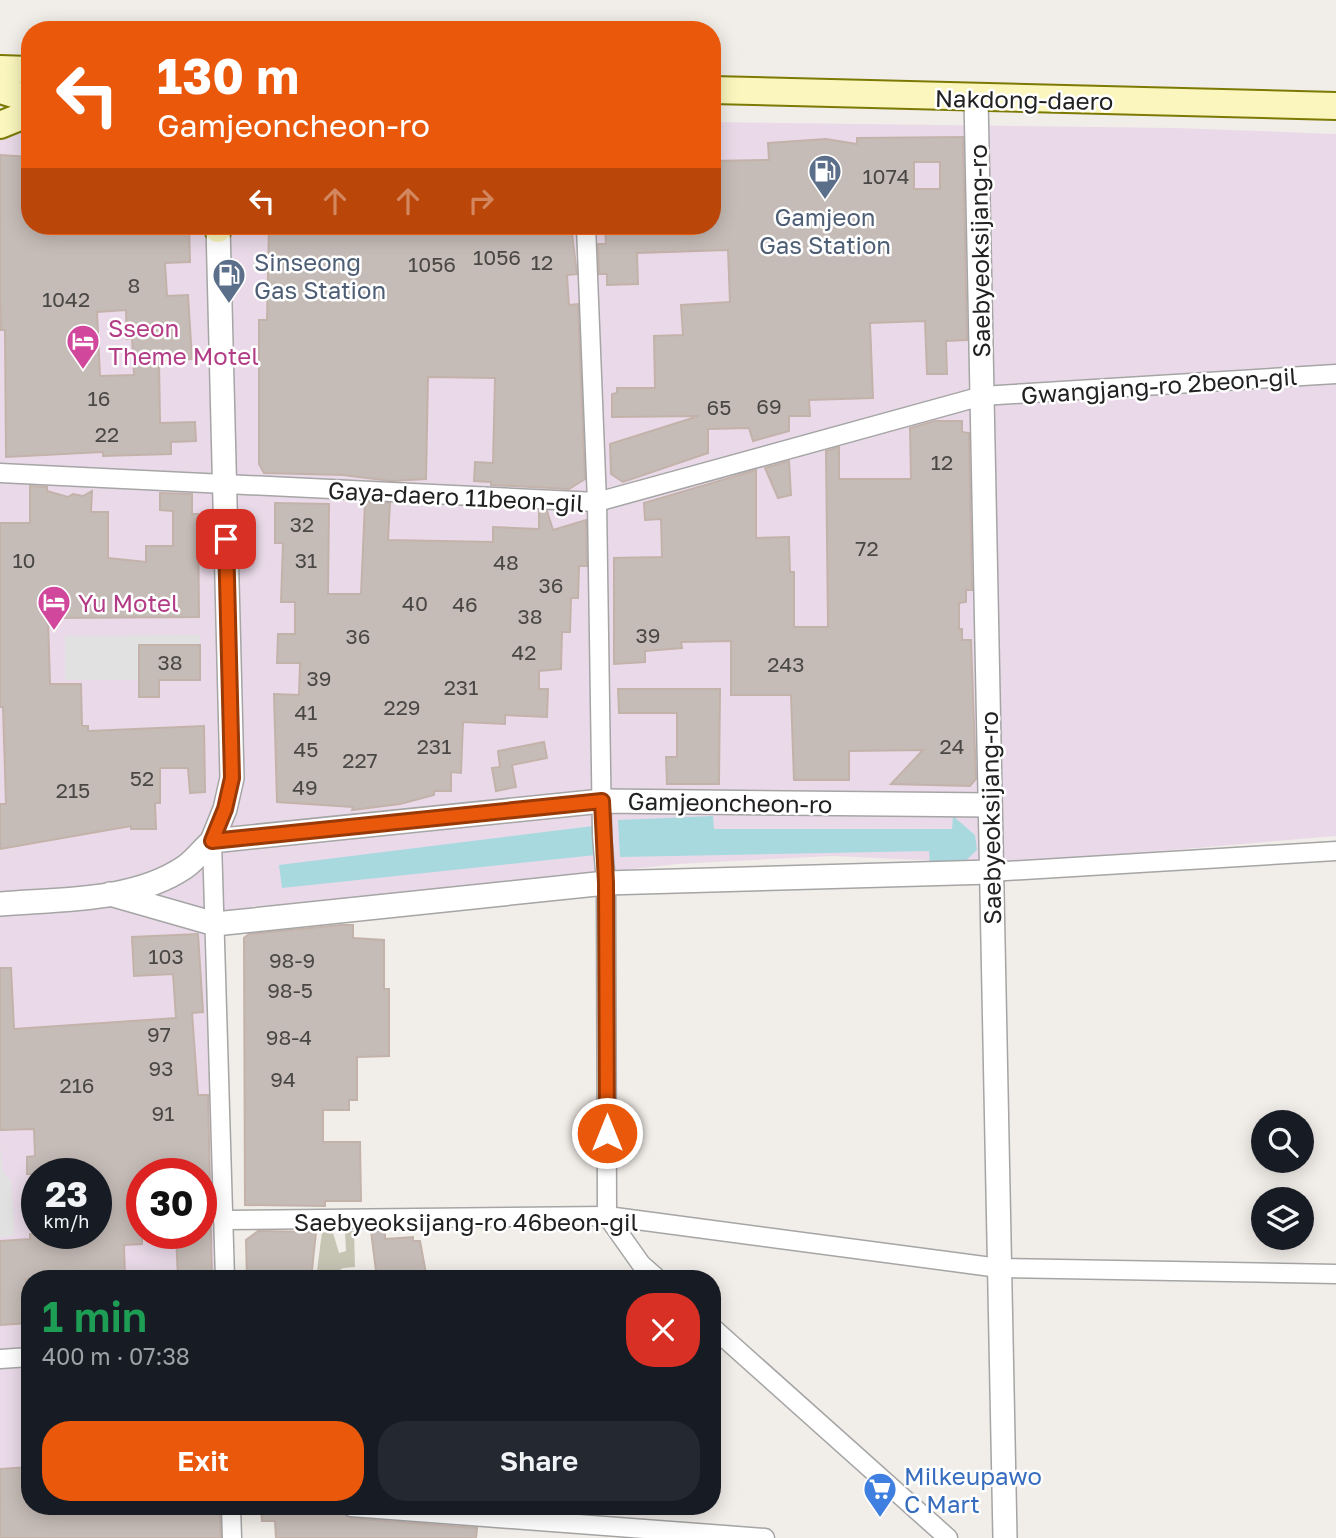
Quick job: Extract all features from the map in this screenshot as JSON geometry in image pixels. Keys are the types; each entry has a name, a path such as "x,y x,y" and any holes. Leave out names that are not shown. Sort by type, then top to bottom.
{"main road":[{"path":"0,69 21,70"},
{"path":"0,90 21,96"},
{"name":"Nakdong-daero","path":"721,90 976,99 1336,106"},
{"path":"0,125 21,117"}],"street":[{"name":"Saebyeoksijang-ro","path":"976,99 1005,1538"},
{"path":"0,904 110,894 157,881 186,867 212,841 225,809 232,778 218,235"},
{"path":"586,235 597,502 602,835 606,883 607,1216 648,1270"},
{"name":"Gwangjang-ro 2beon-gil","path":"982,396 1336,374"},
{"name":"Gaya-daero 11beon-gil","path":"0,473 597,502 982,396"},
{"name":"Gamjeoncheon-ro","path":"212,841 602,801 990,805"},
{"path":"212,841 225,1270"},
{"path":"110,894 215,925 606,883 990,873 1336,851"},
{"name":"Saebyeoksijang-ro 46beon-gil","path":"223,1220 607,1216 999,1268 1336,1274"},
{"path":"721,1335 948,1538"},
{"path":"0,1359 21,1358"},
{"path":"231,1515 232,1538"},
{"path":"437,1515 619,1532 765,1538"}],"shaded area":[{"path":"21,122 21,235 721,235 721,122 1176,128 1336,134 1336,836 1007,864 832,856 677,864 334,903 254,906 204,932 212,1158 126,1158 126,1249 215,1249 216,1270 21,1270 21,1515 220,1515 221,1538 0,1538 0,134"},
{"path":"200,635 200,645 139,645 139,680 65,680 65,636"},
{"path":"0,1145 3,1171 11,1181 15,1236 0,1237"},
{"path":"345,1231 354,1231 355,1267 317,1270 322,1232 333,1233 339,1253 346,1251"}],"water":[{"path":"713,816 714,829 952,829 953,816 975,835 977,850 959,867 930,866 929,851 620,857 618,820"},
{"path":"593,826 596,855 282,888 279,865"}],"building":[{"path":"963,137 967,340 946,341 947,374 927,374 925,321 870,323 873,398 809,400 810,416 789,416 789,431 753,441 749,428 708,429 708,453 623,482 611,474 610,444 699,416 612,417 612,394 617,393 617,388 655,388 654,336 683,335 681,305 730,302 728,250 637,253 638,284 607,285 607,274 599,274 598,244 606,244 606,235 721,235 721,161 769,160 768,143 826,139 857,144 857,138","holes":["914,162 940,162 940,189 914,189"]},
{"path":"0,155 21,156 21,235 189,235 190,262 165,263 167,296 188,295 192,359 159,361 160,423 195,422 196,441 171,442 171,454 103,456 103,452 6,457 5,330 1,330","holes":["126,310 127,339 132,339 134,375 100,376 97,312"]},
{"path":"269,235 572,235 577,274 567,275 569,305 578,304 585,479 569,489 491,485 491,482 474,481 475,462 493,463 495,378 428,377 426,479 391,481 343,475 264,473 259,464 259,320 267,320"},
{"path":"935,421 962,421 962,432 969,433 972,590 966,590 966,602 959,603 959,629 962,629 962,640 971,640 976,779 970,786 891,784 923,750 849,751 849,780 794,780 791,695 731,695 731,641 681,642 682,648 645,651 645,662 614,664 614,558 662,557 661,519 645,520 644,503 756,470 756,538 789,537 790,572 794,572 794,627 828,627 826,451 839,447 839,479 911,479 910,428"},
{"path":"789,461 791,495 778,498 765,468"},
{"path":"30,486 47,487 47,491 68,497 73,494 83,496 92,491 91,512 108,512 108,558 146,562 146,546 173,546 173,511 160,510 160,493 192,494 192,514 198,514 199,617 48,618 50,684 81,684 82,726 88,726 88,731 204,726 205,792 190,793 188,768 160,768 160,803 155,803 156,829 131,829 131,826 0,849 0,804 6,804 3,707 0,707 0,523 30,523"},
{"path":"365,502 390,503 388,540 493,542 493,527 539,529 539,511 547,511 553,530 586,520 587,566 579,566 578,598 571,598 570,632 562,632 561,669 539,671 539,689 548,689 547,717 505,715 505,724 463,722 461,773 451,772 451,791 434,791 434,795 400,804 352,810 353,807 277,802 274,694 299,695 300,663 277,663 278,634 295,634 295,602 281,602 283,543 275,543 275,503 329,504 328,594 361,594"},
{"path":"139,645 200,645 200,680 159,680 159,697 139,697"},
{"path":"618,689 720,689 719,784 667,784 666,757 677,757 677,713 619,713"},
{"path":"544,742 547,758 512,765 516,787 496,791 492,768 500,767 498,751"},
{"path":"353,925 353,938 384,940 384,989 389,989 389,1056 357,1057 357,1100 349,1100 349,1110 323,1110 323,1142 360,1142 361,1201 325,1201 325,1206 245,1205 244,938 249,934"},
{"path":"198,934 203,1012 192,1013 198,1095 208,1095 209,1158 126,1158 125,1270 21,1270 21,1324 0,1325 0,1241 21,1240 21,1249 112,1249 112,1158 27,1158 35,1156 34,1129 0,1130 0,968 11,968 14,1029 176,1018 173,974 134,976 132,937"},
{"path":"385,1230 385,1239 413,1237 413,1241 420,1241 425,1270 376,1270 371,1231"},
{"path":"258,1231 316,1232 312,1270 247,1270 246,1240"},
{"path":"177,1249 211,1249 212,1270 178,1270"},
{"path":"21,1468 21,1515 220,1515 221,1538 0,1538 0,1469"},
{"path":"262,1515 346,1515 350,1518 477,1528 476,1538 276,1538 275,1521 262,1521"}],"place":[{"name":"Gamjeon Gas Station","path":"825,201"},
{"name":"Sinseong Gas Station","path":"229,305"},
{"name":"Sseon Theme Motel","path":"83,371"},
{"name":"Yu Motel","path":"54,632"},
{"name":"Milkeupawo C Mart","path":"880,1519"}],"route":[{"path":"226,539 232,778 225,809 212,841 602,801 606,883 607,1133"}]}
